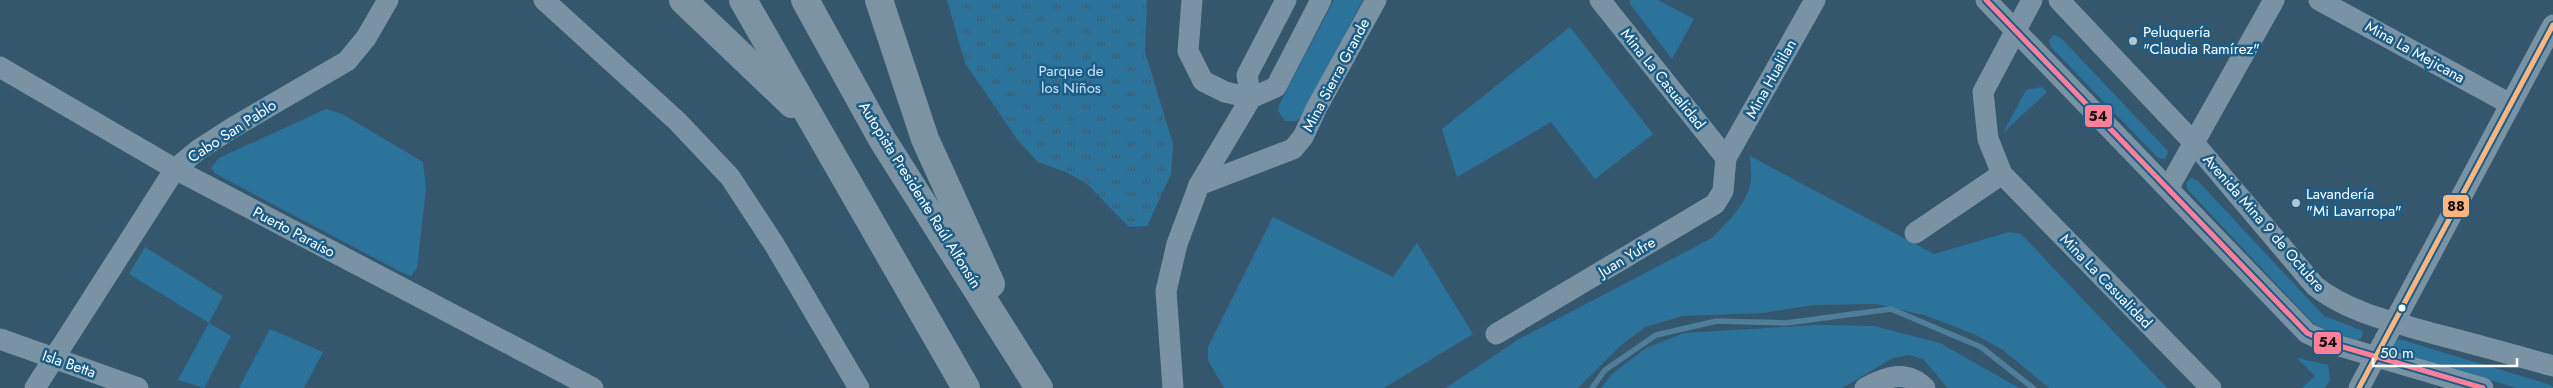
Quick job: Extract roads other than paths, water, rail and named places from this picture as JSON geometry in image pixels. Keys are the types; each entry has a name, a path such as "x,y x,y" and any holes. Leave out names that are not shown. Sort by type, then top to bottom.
{"highway":[{"path":"683,0 814,125"},
{"path":"743,0 966,388"},
{"name":"Autopista Presidente Raúl Alfonsín","path":"805,0 882,138 1036,382"},
{"path":"879,0 925,139 1036,382"}],"street":[{"name":"Cabo San Pablo","path":"35,388 175,170 198,150 232,128 347,61 366,38 388,0"},
{"path":"544,0 677,121 730,177 774,244 860,388"},
{"path":"1192,0 1188,51 1203,81 1225,92 1251,98"},
{"path":"1251,98 1247,75 1286,0"},
{"path":"1173,388 1166,291 1177,244 1199,185 1251,98 1276,87 1321,0"},
{"name":"Mina Sierra Grande","path":"1199,185 1293,149 1303,137 1376,0"},
{"name":"Mina La Casualidad","path":"1600,0 1726,158"},
{"name":"Mina Hualilan","path":"1726,158 1815,0"},
{"path":"1986,0 2015,33 2169,187 2307,333 2326,342 2483,388"},
{"path":"1915,233 2002,174 1988,140 1983,92 2032,0"},
{"name":"Avenida Mina 9 de Octubre","path":"2059,0 2194,143 2315,286 2338,302 2395,323 2553,366"},
{"path":"2169,187 2274,0"},
{"name":"Mina La Mejicana","path":"2319,0 2510,104"},
{"path":"2359,388 2553,26"},
{"name":"Puerto Paraíso","path":"0,67 175,170 592,388"},
{"name":"Juan Yufre","path":"1496,334 1715,204 1723,191 1726,158"},
{"name":"Mina La Casualidad","path":"2002,174 2211,388"},
{"name":"Isla Betta","path":"0,339 138,388"},
{"path":"1865,388 1887,378 1920,383"}],"waterway":[{"path":"1592,388 1605,370 1656,335 1717,321 1786,323 1891,309 1981,347 2033,388"}],"place":[{"name":"Peluquería \"Claudia Ramírez\"","path":"2133,41"},
{"name":"Lavandería \"Mi Lavarropa\"","path":"2296,203"}],"park label":[{"name":"Parque de los Niños","path":"1071,80"}]}
